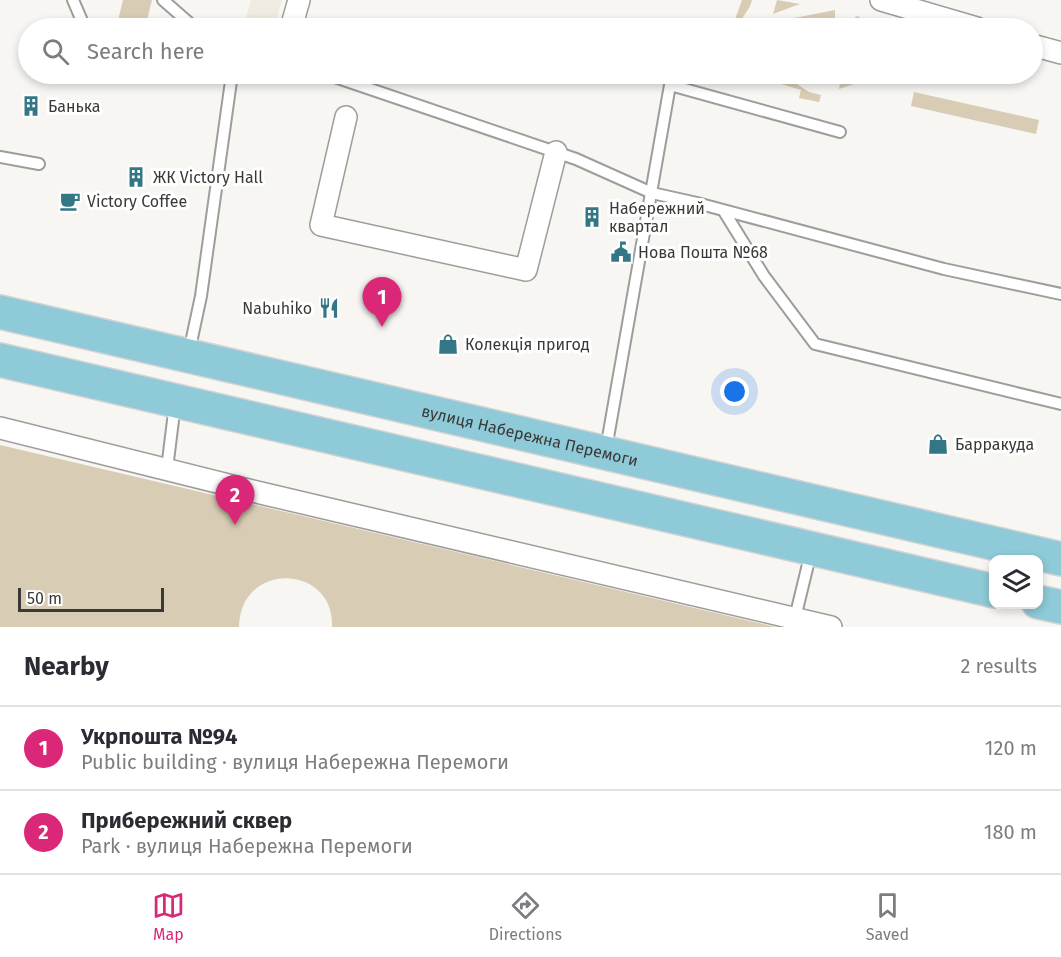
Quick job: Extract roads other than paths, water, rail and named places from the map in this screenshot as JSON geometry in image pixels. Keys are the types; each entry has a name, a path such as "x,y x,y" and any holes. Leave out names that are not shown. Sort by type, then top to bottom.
{"main road":[{"name":"вулиця Набережна Перемоги","path":"0,312 1061,559"},
{"path":"0,360 989,590"},
{"path":"812,549 823,503"},
{"path":"1043,603 1061,607"}],"street":[{"path":"294,18 300,0"},
{"path":"881,0 943,18"},
{"path":"1043,48 1061,53"},
{"path":"346,117 321,225 526,270 556,152"},
{"path":"0,428 794,623 831,627"}],"lane":[{"path":"73,0 81,18"},
{"path":"163,0 184,18"},
{"path":"188,356 201,296 231,84"},
{"path":"355,84 556,152 651,194 697,203 725,213 944,269 1061,294"},
{"path":"605,452 651,194 651,178 670,85 840,132"},
{"path":"0,157 39,164"},
{"path":"725,213 764,276 815,344 1061,404"},
{"path":"166,469 176,400"},
{"path":"794,623 812,549"}],"place":[{"name":"Банька","path":"31,106"},
{"name":"ЖК Victory Hall","path":"136,177"},
{"name":"Victory Coffee","path":"70,201"},
{"name":"Набережний квартал","path":"592,217"},
{"name":"Нова Пошта №68","path":"621,252"},
{"name":"Nabuhiko","path":"329,308"},
{"name":"Укрпошта №94","path":"382,327"},
{"name":"Колекція пригод","path":"448,344"},
{"name":"Барракуда","path":"938,444"},
{"name":"Прибережний сквер","path":"235,525"}]}
